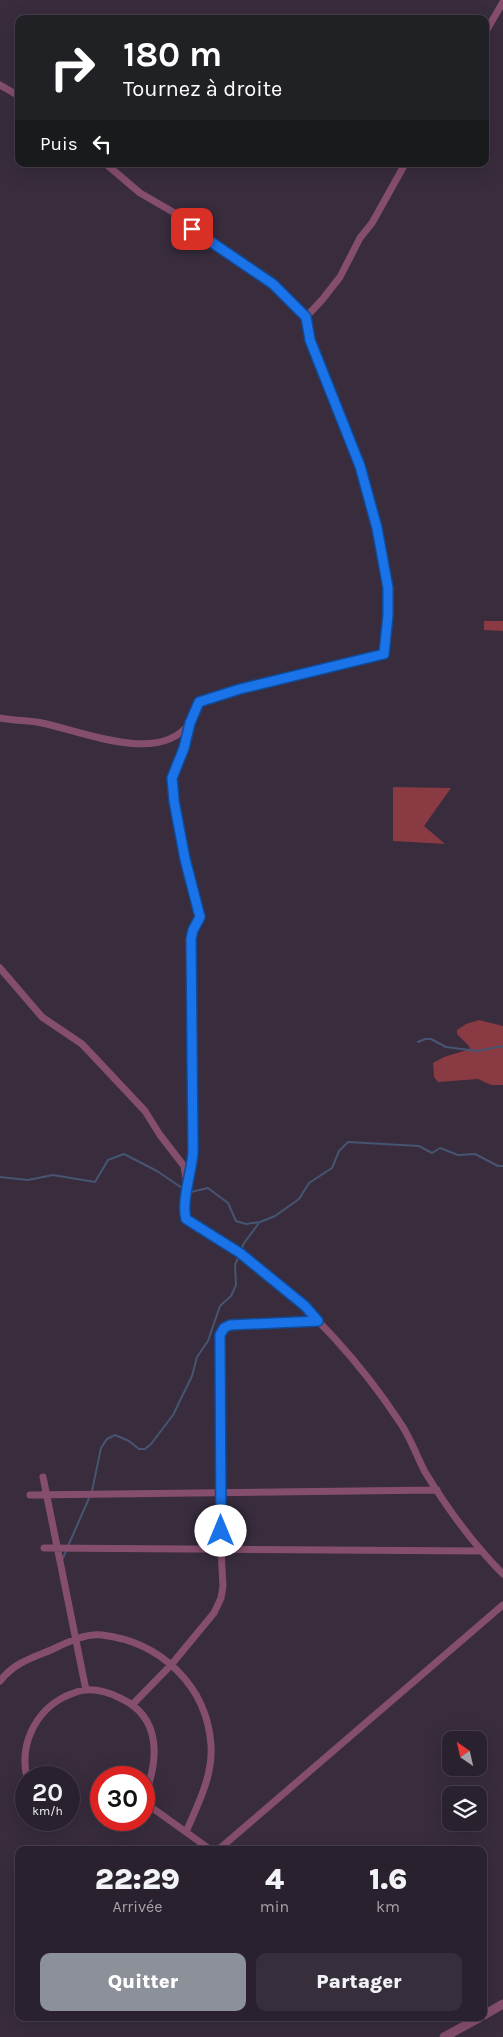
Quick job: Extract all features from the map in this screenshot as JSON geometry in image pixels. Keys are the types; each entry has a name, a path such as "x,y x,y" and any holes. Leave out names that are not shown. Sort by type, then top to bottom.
{"street":[{"path":"489,25 503,2"},
{"path":"0,85 15,94"},
{"path":"110,167 140,193 173,212 233,258 273,284 306,317 310,340 360,466 377,528 388,588 388,615 384,654 240,689 199,702 190,723 184,748 172,778 174,801 185,859 200,917 193,930 191,939 193,1152 192,1169 187,1184"},
{"path":"306,317 340,277 360,238 372,223 403,167"},
{"path":"0,718 41,723 125,744 161,741 173,736 190,723"},
{"path":"0,968 42,1017 82,1044 132,1096 184,1166 188,1192 184,1211 186,1219 245,1257 305,1306 343,1346 401,1422 425,1471 450,1510 482,1551 503,1574"},
{"path":"132,1705 171,1665 214,1613 221,1598 223,1586 220,1493 220,1335 224,1328 230,1325 318,1321"},
{"path":"43,1477 86,1690"},
{"path":"30,1496 437,1490"},
{"path":"44,1548 482,1551"},
{"path":"223,1846 503,1605"},
{"path":"0,1681 16,1664 76,1639 101,1635 150,1650 171,1665 189,1682 200,1702 208,1722 211,1746 210,1768 205,1790 186,1832"},
{"path":"25,1766 28,1738 33,1726 42,1714 56,1701 72,1693 86,1690 111,1694 139,1711 151,1728 154,1745 154,1766"},
{"path":"155,1810 205,1846"},
{"path":"487,2013 503,2004"},
{"path":"444,2037 473,2021"}],"shaded area":[{"path":"484,621 503,621 503,631 484,630"},
{"path":"393,787 451,788 424,826 445,844 393,841"},
{"path":"479,1020 503,1026 503,1085 491,1085 478,1079 438,1082 434,1077 433,1063 444,1057 470,1049 457,1034 457,1030 466,1024"}],"waterway":[{"path":"418,1042 431,1039 446,1047 477,1051 503,1046"},
{"path":"191,1192 208,1188 228,1203 236,1221 246,1224 260,1222 275,1216 299,1199 309,1183 332,1168 339,1151 348,1142 419,1146 432,1153 440,1148 458,1155 475,1154 498,1166 503,1166"},
{"path":"0,1177 28,1180 53,1175 95,1182 108,1160 124,1154 157,1171 185,1190"},
{"path":"241,1250 259,1223"},
{"path":"92,1491 101,1448 107,1439 115,1435 129,1441 139,1449 145,1449 173,1415 192,1376 197,1357 208,1341 220,1306 231,1296 236,1285 235,1265 239,1255"},
{"path":"68,1546 90,1496"},
{"path":"63,1558 66,1551"}],"route":[{"path":"192,229 273,284 306,317 310,340 360,466 377,528 388,588 388,615 384,654 240,689 199,702 172,778 174,801 185,859 200,912 200,917 193,930 191,939 193,1152 192,1169 187,1184 188,1192 184,1211 186,1219 240,1253 305,1306 318,1321 230,1325 224,1328 220,1335 221,1531"}]}
